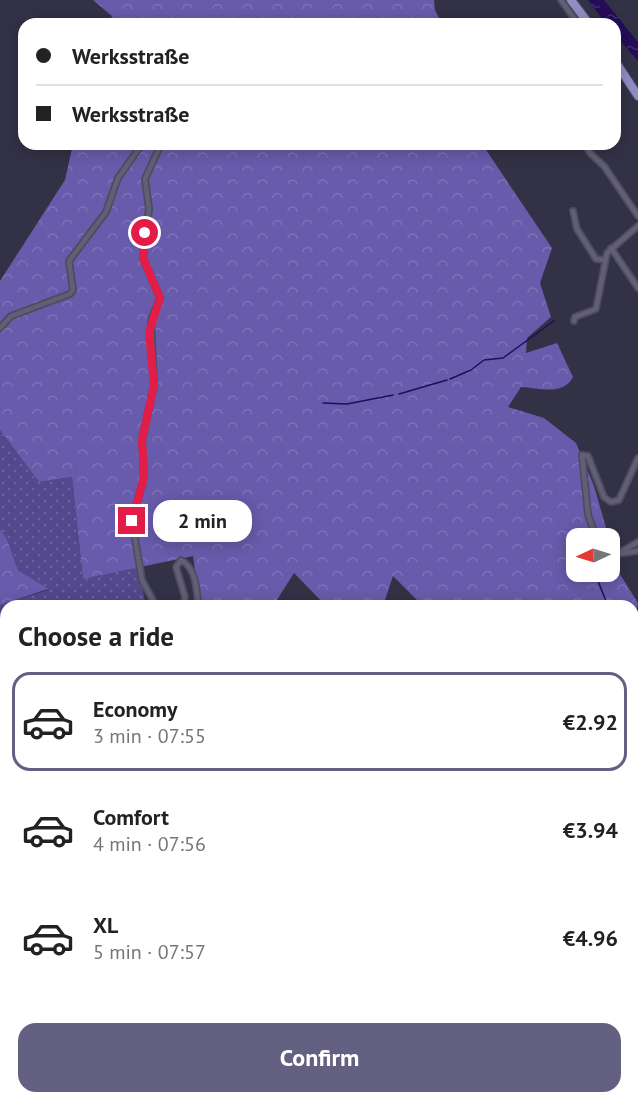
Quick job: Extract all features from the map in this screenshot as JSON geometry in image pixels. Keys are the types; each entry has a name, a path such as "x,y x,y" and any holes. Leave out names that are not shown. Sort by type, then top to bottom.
{"main road":[{"path":"572,0 585,18"},
{"path":"621,70 638,96"}],"street":[{"path":"561,0 574,18"},
{"path":"0,328 11,316 70,294 73,290 69,261 106,212 118,178 138,150"},
{"path":"153,600 142,580 132,521 144,477 142,440 154,385 149,332 160,298 143,258 149,209 145,179 158,150"},
{"path":"588,150 604,166 638,216"},
{"path":"573,212 581,236 596,258 603,260"},
{"path":"574,321 575,317 596,309 603,260 611,248 638,226"},
{"path":"611,248 638,288"},
{"path":"593,528 588,514 582,455 588,456 604,497 611,502 620,500 638,458"},
{"path":"621,552 638,542"},
{"path":"621,552 638,551"},
{"path":"184,600 176,567 181,560 187,563 194,578 197,600"}],"shaded area":[{"path":"0,430 39,482 72,477 83,579 138,567 145,600 16,600 48,590 18,570 7,539 0,529"}],"green space":[{"path":"93,0 434,0 439,18 110,18 113,17"},
{"path":"72,150 486,150 552,248 540,283 551,317 527,338 526,353 557,343 573,377 569,383 557,389 521,387 508,407 544,418 576,443 594,486 606,528 566,528 566,582 620,582 620,574 636,600 417,600 393,576 385,600 320,600 294,573 277,600 199,600 193,556 83,579 72,477 39,482 0,430 0,281 65,180"},
{"path":"0,529 7,539 18,570 48,589 15,600 0,600"}],"water":[{"path":"588,0 604,0 619,18 602,18"},
{"path":"621,21 638,42 638,61 621,42"}],"waterway":[{"path":"450,379 471,370 484,360 503,358 555,320"},
{"path":"399,394 447,380"},
{"path":"323,403 347,404 393,395"},
{"path":"598,582 606,600"}],"route":[{"path":"132,521 144,477 142,440 154,385 153,349 149,332 160,298 143,258 145,233"}]}
